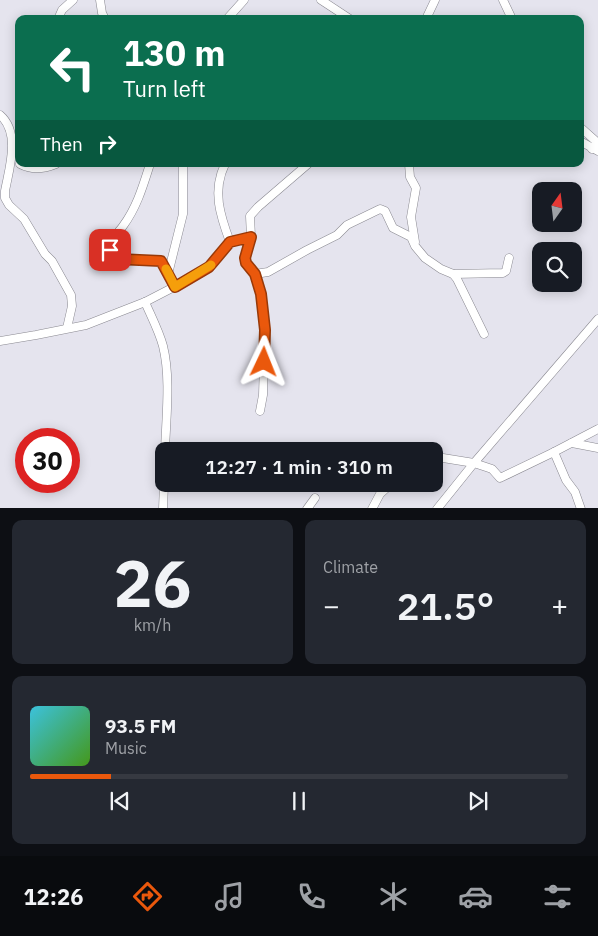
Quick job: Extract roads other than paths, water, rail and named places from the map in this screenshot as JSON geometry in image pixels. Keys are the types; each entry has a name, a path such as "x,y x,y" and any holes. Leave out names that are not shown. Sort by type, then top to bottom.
{"street":[{"path":"60,15 72,0"},
{"path":"100,0 103,15"},
{"path":"231,15 244,0"},
{"path":"321,0 344,15"},
{"path":"428,15 435,0"},
{"path":"503,0 510,15"},
{"path":"0,115 7,124 13,144 13,157 15,159"},
{"path":"584,132 596,147"},
{"path":"10,134 15,133"},
{"path":"584,142 596,147"},
{"path":"13,144 4,181 5,198 9,205 24,219 45,254 52,261 72,296 72,306 67,328"},
{"path":"34,167 49,167"},
{"path":"149,167 131,215 112,240 110,250 114,258 118,259 161,261 175,287"},
{"path":"168,274 183,214 183,167"},
{"path":"224,167 220,175 218,199 221,216 230,242"},
{"path":"260,411 263,395 265,330 261,294 255,274 246,263 245,258 251,237 250,216 305,167"},
{"path":"409,167 410,177 416,188 411,217 415,246"},
{"path":"255,274 268,272 332,238 347,225 380,209 385,211 393,228 411,237 415,246 431,262 453,274 484,334"},
{"path":"0,341 36,336 96,322 145,302 209,267 230,242 251,237"},
{"path":"453,274 502,273 506,271 509,258"},
{"path":"145,302 162,344 165,358 167,372 165,442"},
{"path":"432,508 438,506 598,320"},
{"path":"443,458 474,463 492,469 500,478 572,444 598,429"},
{"path":"572,444 598,448"},
{"path":"554,452 566,480 575,492 581,508"},
{"path":"163,508 164,492"},
{"path":"372,508 382,492"},
{"path":"307,508 314,498"}]}
